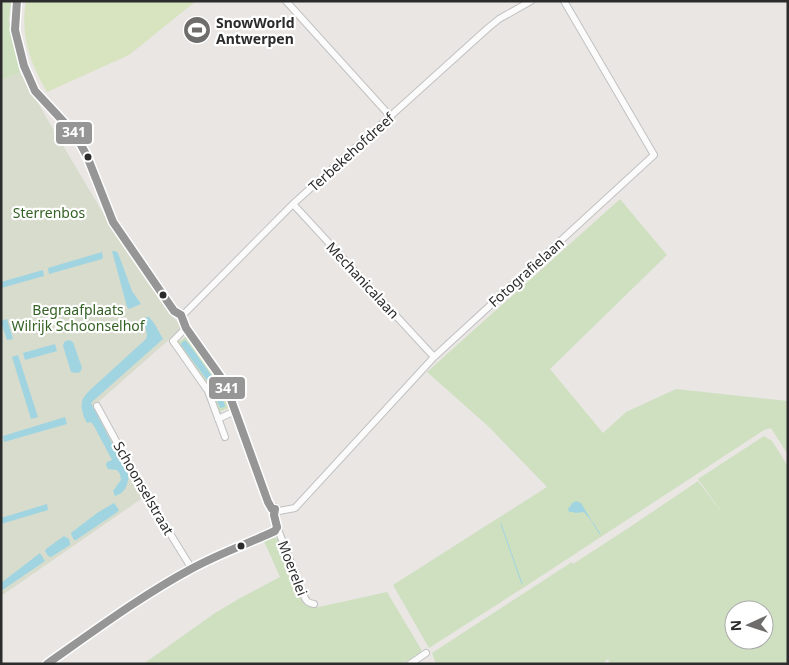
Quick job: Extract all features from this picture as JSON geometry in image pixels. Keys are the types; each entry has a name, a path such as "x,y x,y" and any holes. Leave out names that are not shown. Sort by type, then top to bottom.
{"street":[{"name":"Moerelei","path":"17,1 15,30 24,66 35,91 75,134 87,156 113,222 174,311 181,315 186,328 224,383 270,506 274,510 278,527 306,601 314,604"},
{"path":"286,1 391,116"},
{"name":"Fotografielaan","path":"274,510 295,508 434,357 654,155 564,1"},
{"name":"Terbekehofdreef","path":"181,315 293,204 499,19 526,3"},
{"name":"Mechanicalaan","path":"293,204 434,357"},
{"path":"186,328 173,341 208,391 225,437"},
{"name":"Schoonselstraat","path":"98,406 140,485 192,569"},
{"path":"218,419 235,411"},
{"name":"Moerelei","path":"47,664 115,616 158,589 192,569 271,533 278,527"},
{"path":"410,664 426,653"}],"green space":[{"path":"1,1 11,1 9,20 20,73 1,80"},
{"path":"26,1 196,1 129,55 47,92 31,59 28,48 24,25"},
{"name":"Begraafplaats Wilrijk Schoonselhof","path":"20,73 122,245 162,303 182,328 95,405 144,497 1,596 1,80"},
{"path":"620,199 667,255 550,369 603,433 626,412 676,389 788,401 788,455 771,428 764,430 429,648 393,585 547,487 489,427 427,372"},
{"path":"186,336 221,386 229,408 221,411 222,414 219,413 176,341 178,339 180,341"},
{"path":"764,436 772,441 788,466 788,664 610,664 608,659 602,664 436,664 432,653 572,562 573,564 698,481 725,517 698,479"},
{"path":"274,537 279,540 303,602 311,601 314,608 387,592 421,652 402,664 147,664 146,662 215,613 280,577 263,539"}],"water":[{"path":"112,251 118,253 132,291 141,304 129,309 127,307"},
{"path":"102,252 102,259 49,274 48,268"},
{"path":"43,270 44,276 1,288 1,282"},
{"path":"146,317 149,317 154,323 163,339 91,403 129,476 125,489 115,496 113,491 121,480 120,474 117,470 108,469 107,462 112,460 94,426 91,422 87,423 83,414 82,403 90,390 146,339 144,320"},
{"path":"7,319 13,339 7,340 1,321"},
{"path":"69,340 73,342 82,368 77,373 71,372 63,346 64,342"},
{"path":"185,340 217,383 225,407 220,408 209,383 181,345"},
{"path":"55,344 57,351 25,360 23,353"},
{"path":"18,355 38,417 31,419 12,357"},
{"path":"65,417 67,424 4,442 3,436"},
{"path":"576,501 581,503 593,523 584,512 569,512 568,508"},
{"path":"114,503 119,510 116,513 74,540 71,533 97,513"},
{"path":"47,504 48,510 1,524 1,518"},
{"path":"64,536 69,539 70,545 51,557 48,556 45,551 46,549"},
{"path":"40,553 45,561 1,591 1,583"}],"waterway":[{"path":"593,523 600,534"},
{"path":"501,524 522,584"}],"transit line":[{"name":"341","path":"17,1 15,30 24,66 35,91 75,134 87,156 113,222 174,311 181,315 186,328 225,383 268,502 272,509 275,509 274,515 277,527"},
{"name":"341","path":"47,664 172,579 275,531 277,527"}],"place":[{"name":"SnowWorld Antwerpen","path":"197,30"}],"park label":[{"name":"Sterrenbos","path":"49,212"}]}
